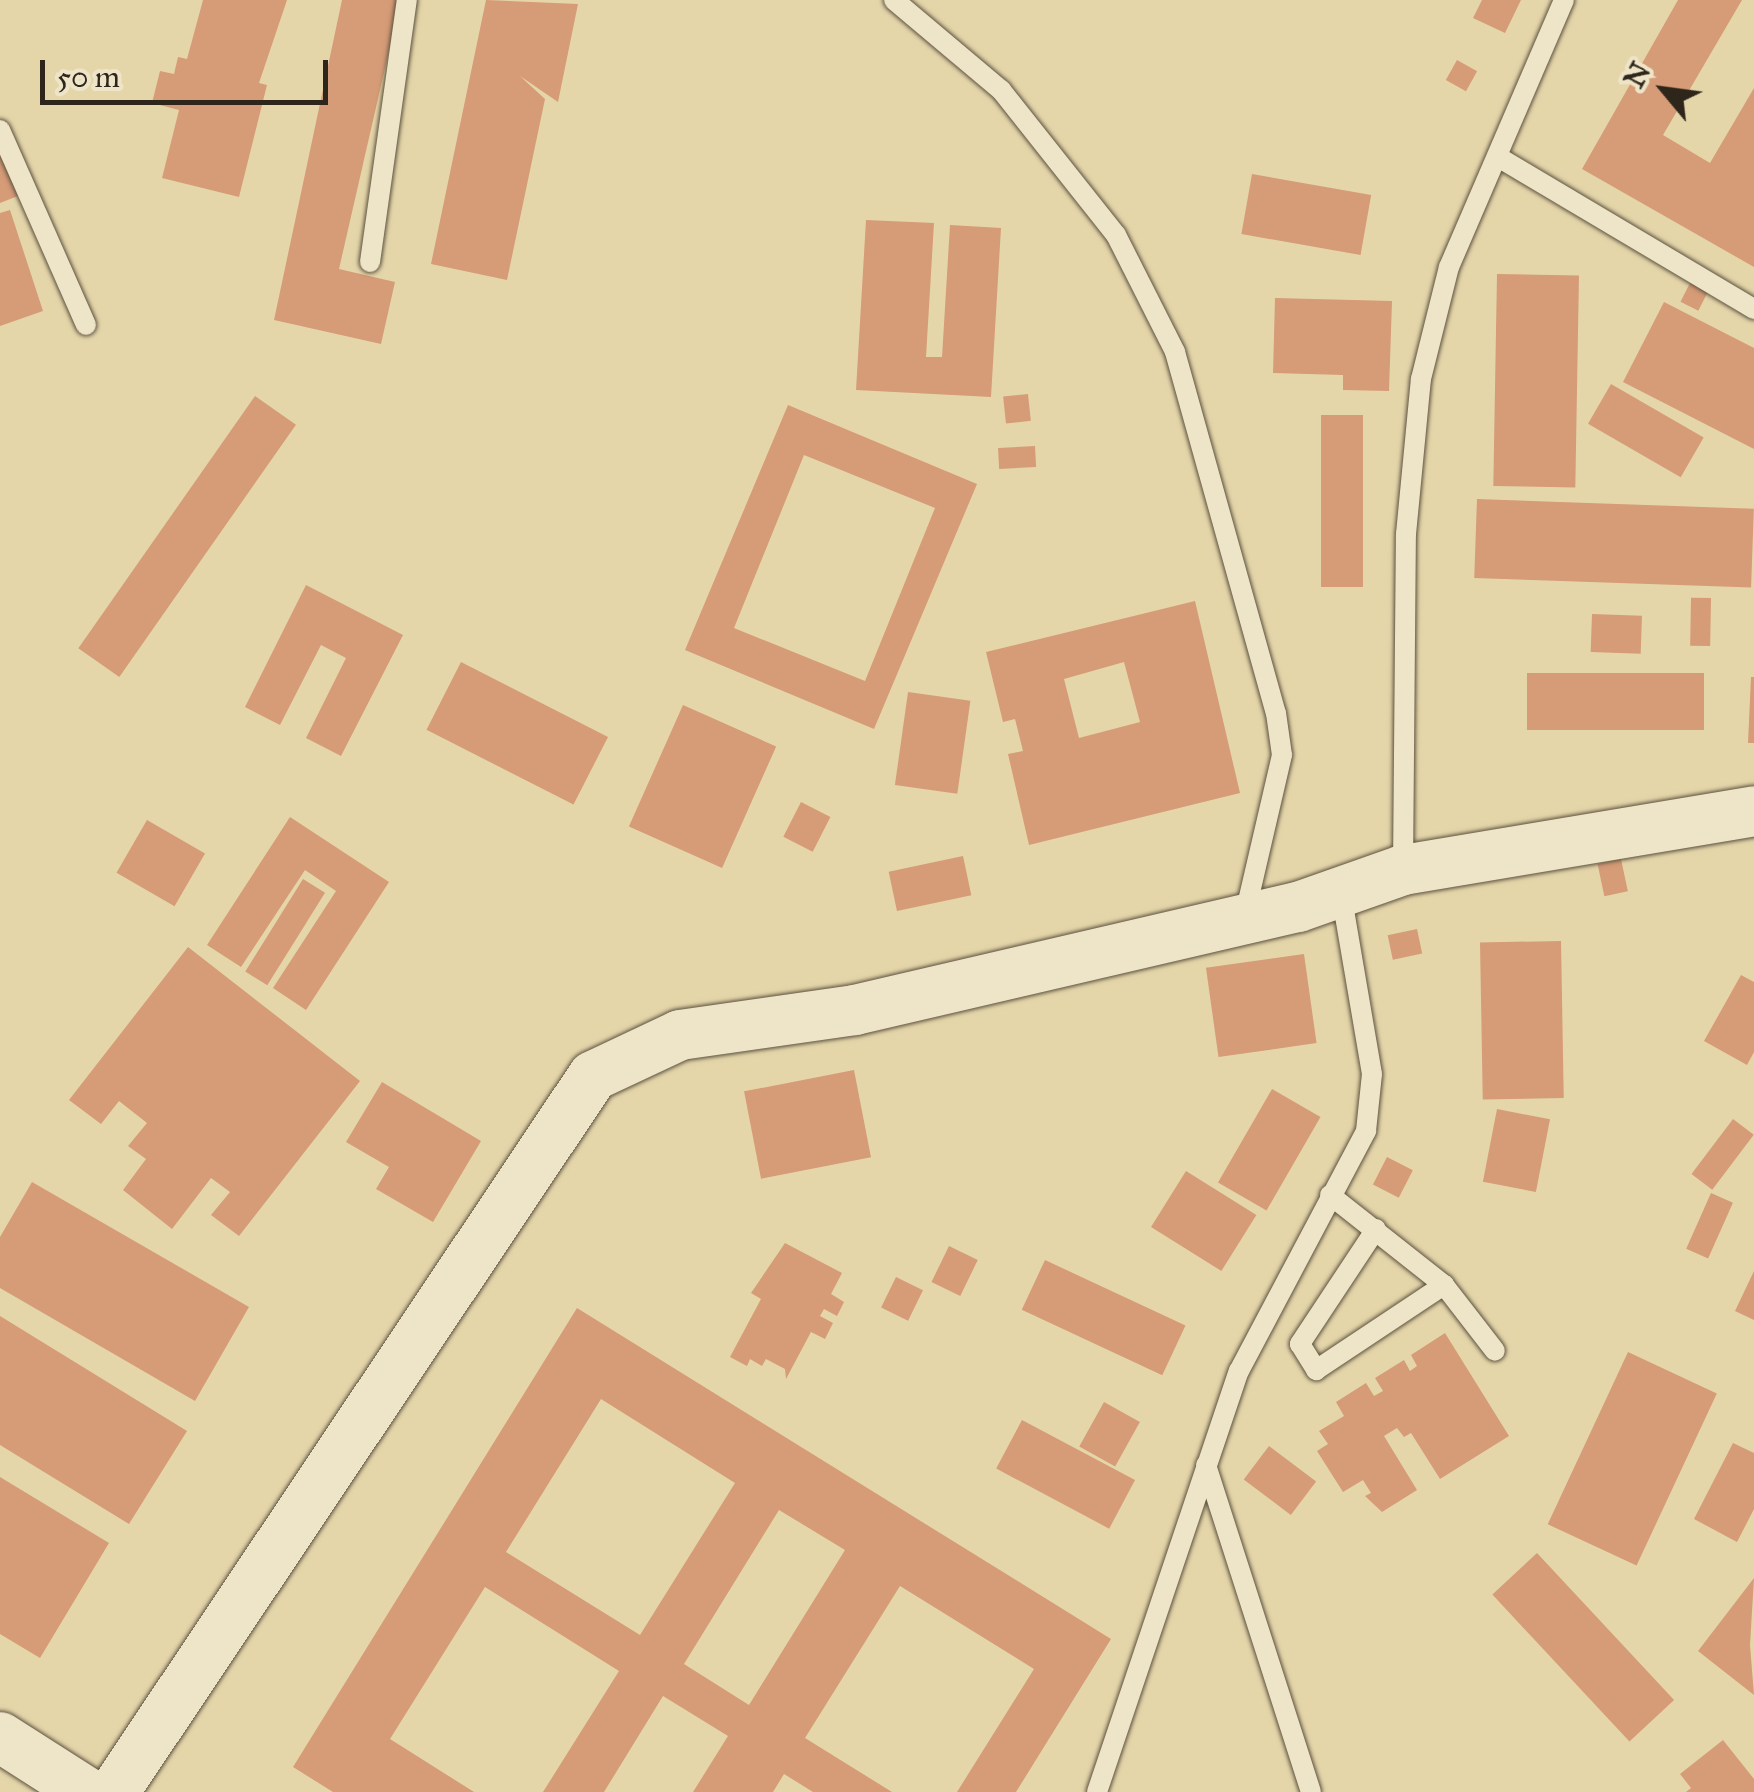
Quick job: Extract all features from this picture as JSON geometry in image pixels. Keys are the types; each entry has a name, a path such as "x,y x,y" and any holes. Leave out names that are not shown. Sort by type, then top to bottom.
{"street":[{"path":"114,1792 594,1076 680,1035 855,1010 1243,920 1402,870 1754,811"},
{"path":"0,1737 86,1792"}],"lane":[{"path":"370,262 407,0"},
{"path":"894,0 956,47 1024,119 1116,236 1175,352 1276,713 1282,755 1243,920"},
{"path":"1402,870 1406,534 1422,379 1449,267 1564,0"},
{"path":"0,130 86,325"},
{"path":"1498,158 1754,309"},
{"path":"1098,1792 1239,1372 1366,1131 1372,1074 1340,890"},
{"path":"1330,1195 1444,1284 1495,1351"},
{"path":"1376,1229 1300,1344 1316,1370 1444,1284"},
{"path":"1206,1466 1311,1792"}],"building":[{"path":"203,0 287,0 259,83 267,85 239,197 162,178 179,110 152,103 160,71 174,74 178,57 187,59"},
{"path":"342,0 396,0 399,7 339,269 395,282 381,344 274,320"},
{"path":"486,0 578,4 558,102 520,76 545,99 507,280 431,264"},
{"path":"1482,0 1521,0 1505,33 1473,18"},
{"path":"1678,0 1742,0 1663,135 1710,163 1754,88 1754,267 1582,169"},
{"path":"1457,60 1477,71 1466,91 1446,80"},
{"path":"0,146 18,196 0,203"},
{"path":"1252,174 1371,195 1361,255 1241,234"},
{"path":"10,210 43,311 0,326 0,213"},
{"path":"866,220 934,223 926,357 942,357 950,225 1001,228 991,397 856,390"},
{"path":"1497,274 1579,275 1575,487 1493,486"},
{"path":"1690,283 1708,292 1698,311 1680,302"},
{"path":"1275,298 1392,301 1389,391 1343,390 1343,375 1273,373"},
{"path":"1664,302 1754,348 1754,449 1623,382"},
{"path":"1611,384 1704,438 1681,477 1588,424"},
{"path":"1028,394 1031,421 1006,423 1003,397"},
{"path":"255,396 296,425 119,677 78,648"},
{"path":"788,405 977,484 874,729 685,650","holes":["804,455 935,508 865,681 734,628"]},
{"path":"1321,415 1363,415 1363,587 1321,587"},
{"path":"1035,446 1036,467 999,469 998,448"},
{"path":"1477,499 1754,509 1751,588 1474,578"},
{"path":"306,585 403,635 341,756 306,738 346,658 321,645 280,725 245,707"},
{"path":"1691,598 1711,598 1710,646 1690,646"},
{"path":"1195,601 1240,793 1029,845 1008,754 1023,751 1015,719 1003,722 986,652","holes":["1124,662 1140,722 1079,738 1064,679"]},
{"path":"1592,614 1642,616 1641,654 1591,652"},
{"path":"461,662 608,737 574,805 426,730"},
{"path":"1527,673 1704,673 1704,730 1527,730"},
{"path":"1751,677 1754,743 1748,743"},
{"path":"908,692 970,701 957,794 895,785"},
{"path":"683,705 776,746 722,868 629,827"},
{"path":"801,802 830,817 813,852 783,837"},
{"path":"290,817 389,882 306,1010 273,988 336,891 305,870 241,967 207,945"},
{"path":"147,820 205,854 175,906 116,873"},
{"path":"963,856 971,895 897,911 889,872"},
{"path":"1621,859 1628,891 1604,896 1598,864"},
{"path":"303,879 325,893 267,985 245,971"},
{"path":"1417,929 1422,953 1393,960 1388,935"},
{"path":"1561,941 1564,1098 1483,1099 1480,942"},
{"path":"188,947 360,1081 239,1236 211,1215 230,1192 211,1178 172,1229 123,1190 146,1159 128,1146 147,1123 119,1101 101,1124 69,1100"},
{"path":"1304,954 1317,1043 1218,1057 1206,968"},
{"path":"1741,975 1754,982 1754,1052 1747,1065 1704,1041"},
{"path":"854,1070 871,1157 761,1179 744,1091"},
{"path":"382,1082 481,1141 433,1222 376,1189 389,1167 346,1142"},
{"path":"1272,1089 1320,1117 1266,1211 1218,1183"},
{"path":"1497,1109 1550,1119 1536,1192 1483,1182"},
{"path":"1733,1119 1754,1135 1712,1190 1691,1174"},
{"path":"1387,1157 1413,1170 1399,1198 1373,1185"},
{"path":"1186,1171 1256,1215 1221,1271 1151,1227"},
{"path":"32,1182 249,1307 195,1401 0,1288 0,1237"},
{"path":"1711,1193 1733,1203 1708,1258 1686,1249"},
{"path":"785,1243 842,1273 831,1294 844,1302 837,1316 824,1309 820,1316 833,1323 825,1339 811,1332 786,1379 785,1369 766,1359 762,1366 750,1359 747,1366 730,1357 761,1299 751,1293"},
{"path":"949,1246 978,1260 960,1296 931,1282"},
{"path":"1045,1260 1185,1326 1162,1375 1022,1310"},
{"path":"1754,1271 1754,1320 1735,1311"},
{"path":"896,1277 923,1290 908,1321 881,1308"},
{"path":"577,1308 1111,1639 1016,1792 957,1792 1034,1669 900,1586 805,1738 892,1792 813,1792 784,1774 773,1792 693,1792 728,1736 663,1696 604,1792 543,1792 619,1671 485,1587 390,1739 474,1792 333,1792 293,1767","holes":["601,1399 735,1483 640,1635 506,1552","779,1510 845,1550 749,1705 684,1664"]},
{"path":"0,1316 187,1431 129,1524 0,1445"},
{"path":"1445,1333 1509,1436 1440,1479 1411,1433 1404,1437 1397,1428 1384,1436 1417,1490 1382,1512 1365,1496 1371,1493 1363,1480 1343,1492 1317,1451 1328,1444 1319,1431 1344,1416 1336,1402 1366,1383 1374,1396 1383,1391 1375,1378 1404,1360 1410,1371 1417,1366 1411,1355"},
{"path":"1628,1352 1717,1393 1637,1566 1548,1524"},
{"path":"1104,1402 1140,1422 1115,1466 1079,1447"},
{"path":"1022,1420 1135,1480 1109,1529 996,1469"},
{"path":"1733,1443 1754,1453 1754,1509 1737,1542 1694,1519"},
{"path":"1269,1446 1316,1482 1291,1515 1244,1480"},
{"path":"0,1477 109,1543 40,1658 0,1634"},
{"path":"1537,1553 1674,1700 1629,1742 1492,1595"},
{"path":"1754,1578 1750,1645 1754,1695 1698,1651"},
{"path":"1723,1740 1754,1779 1754,1792 1686,1792 1691,1788 1680,1774"}]}
